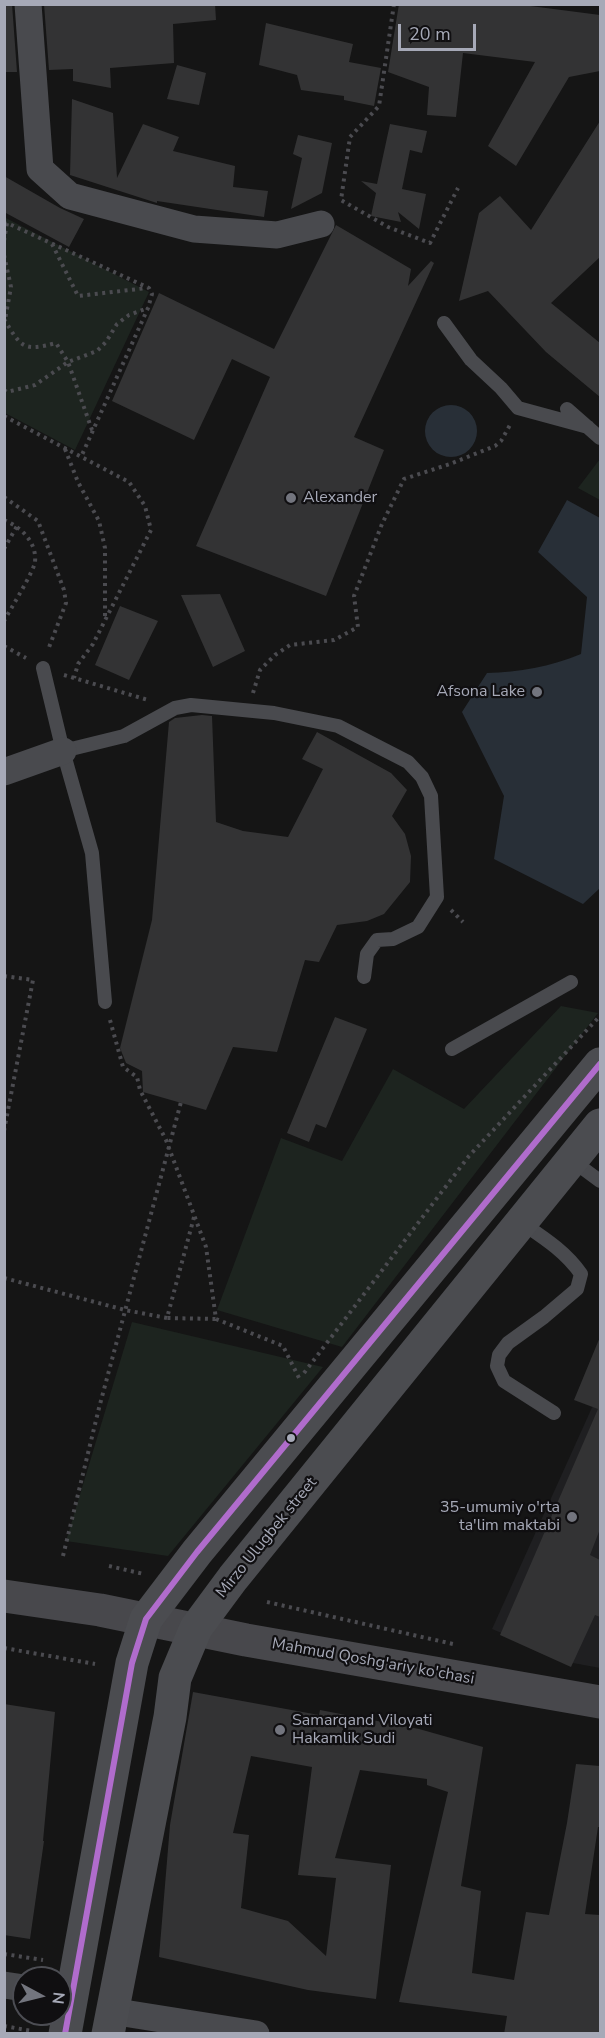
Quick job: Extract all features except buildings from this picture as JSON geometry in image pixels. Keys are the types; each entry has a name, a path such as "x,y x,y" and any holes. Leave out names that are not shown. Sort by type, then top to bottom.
{"main road":[{"path":"71,1966 132,1663 146,1619 197,1552 600,1064"},
{"name":"Mirzo Ulugbek street","path":"110,2022 170,1717 175,1678 196,1628 233,1578 600,1125"},
{"name":"Mahmud Qoshg'ariy ko'chasi","path":"4,1596 100,1610 246,1640 600,1702"}],"street":[{"path":"28,4 40,169 70,195 194,229 277,235 321,224"},
{"path":"4,772 63,751"},
{"path":"110,2022 256,2034"}],"lane":[{"path":"444,323 471,360 501,388 518,408 588,427"},
{"path":"567,409 600,438"},
{"path":"43,668 63,751 92,853 105,1002"},
{"path":"63,751 124,736 175,708 191,705 274,713 338,726 408,762 422,777 430,796 437,897 418,927 393,939 377,940 367,954 364,977"},
{"path":"452,1049 571,982"},
{"path":"573,1161 600,1181"},
{"path":"522,1223 550,1242 573,1262 581,1274 577,1289 508,1343 499,1355 497,1366 504,1381 554,1413"}],"path":[{"path":"394,4 379,106 350,137 341,200 388,227 430,243 458,188"},
{"path":"4,241 6,223 149,288 152,294 148,308 81,457"},
{"path":"52,243 78,296 149,288"},
{"path":"4,255 11,287 5,320 23,345 35,349 56,343 68,362 92,431"},
{"path":"4,390 7,392 35,385 68,362 97,351 106,342 117,324 129,315 148,308"},
{"path":"248,711 260,670 275,655 290,645 334,640 358,627 354,596 382,524 404,479 495,446 501,441 518,408"},
{"path":"4,416 129,482 145,506 151,530 93,644 78,664 74,678"},
{"path":"65,448 78,482 99,521 105,548 105,619"},
{"path":"4,497 38,521 64,590 66,603 43,668"},
{"path":"4,519 24,531 32,546 35,563 4,621"},
{"path":"4,549 17,526"},
{"path":"4,646 43,668 175,708"},
{"path":"4,976 33,980 4,1131"},
{"path":"105,1002 123,1067 137,1077 140,1090 169,1148 206,1247 216,1319"},
{"path":"292,1388 469,1156 600,1016"},
{"path":"63,1556 125,1310 181,1102"},
{"path":"167,1318 194,1216"},
{"path":"4,1278 125,1310 167,1318 216,1319 283,1346 299,1378"},
{"path":"109,1566 149,1575"},
{"path":"267,1602 464,1646"},
{"path":"4,1648 95,1664"},
{"path":"4,1954 43,1960"},
{"path":"4,2026 32,2031"}],"shaded area":[{"path":"4,217 149,292 75,450 5,413"},
{"path":"451,405 461,407 469,413 475,421 477,431 475,441 469,449 461,455 451,457 441,455 433,449 427,441 425,431 427,421 433,413 441,407"},
{"path":"600,459 600,500 578,488"},
{"name":"Afsona Lake","path":"567,500 600,518 600,888 583,904 494,859 504,796 462,712 487,673 534,668 581,654 587,597 538,552"},
{"path":"561,1006 598,1013 342,1347 217,1310 281,1138 342,1161 393,1069 464,1109"},
{"path":"132,1322 323,1367 168,1556 66,1541"},
{"name":"35-umumiy o'rta ta'lim maktabi","path":"594,1403 600,1406 600,1668 573,1663 492,1629"}],"transit line":[{"path":"65,2034 132,1663 146,1619 197,1552 600,1064"}],"place":[{"name":"Alexander","path":"291,498"},
{"name":"Afsona Lake","path":"537,692"},
{"name":"35-umumiy o'rta ta'lim maktabi","path":"572,1517"},
{"name":"Samarqand Viloyati Hakamlik Sudi","path":"280,1730"}]}
